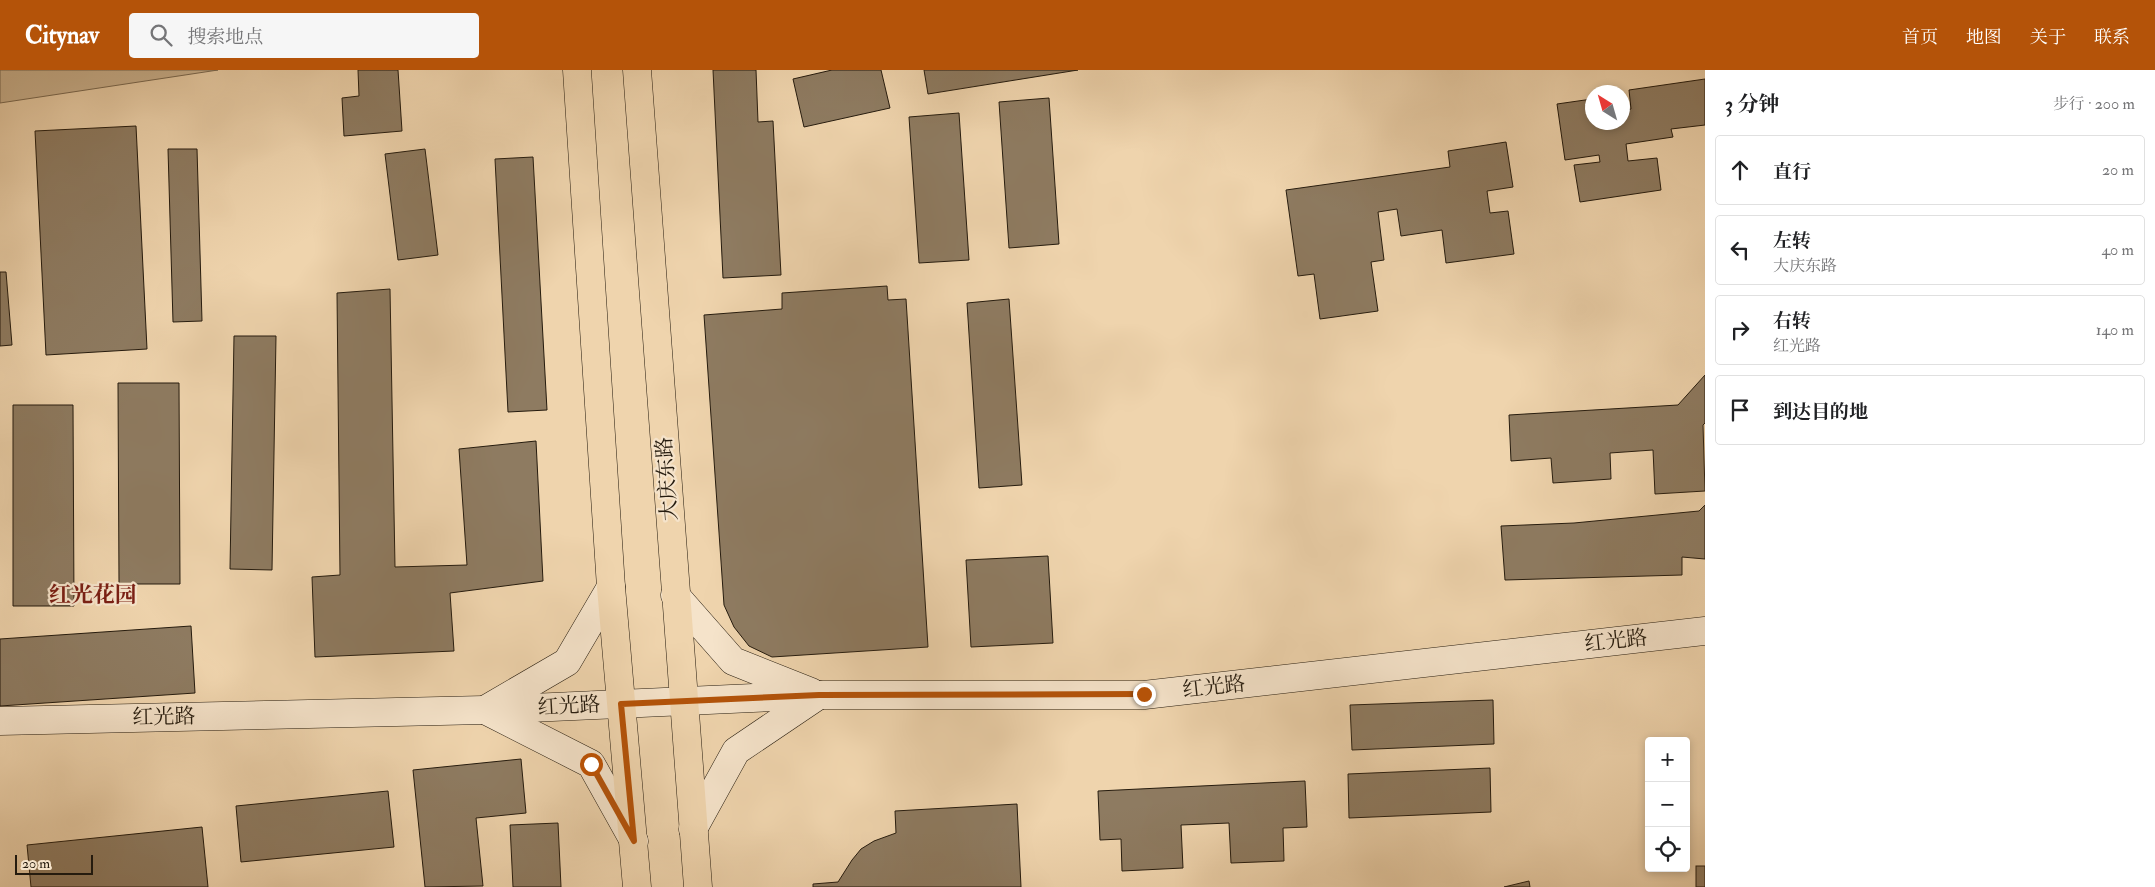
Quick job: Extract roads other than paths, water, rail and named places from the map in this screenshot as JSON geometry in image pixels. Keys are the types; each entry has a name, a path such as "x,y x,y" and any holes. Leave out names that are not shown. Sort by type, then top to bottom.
{"main road":[{"path":"577,70 611,587 637,887"},
{"name":"大庆东路","path":"636,70 698,887"}],"street":[{"path":"484,710 568,662 611,587"},
{"path":"675,595 733,661 819,695"},
{"name":"红光路","path":"0,721 484,710 819,695 1144,694 1705,631"},
{"path":"693,829 736,751 819,695"},
{"path":"484,710 591,764 634,841"}],"district":[{"name":"红光花园","path":"93,595"}]}
